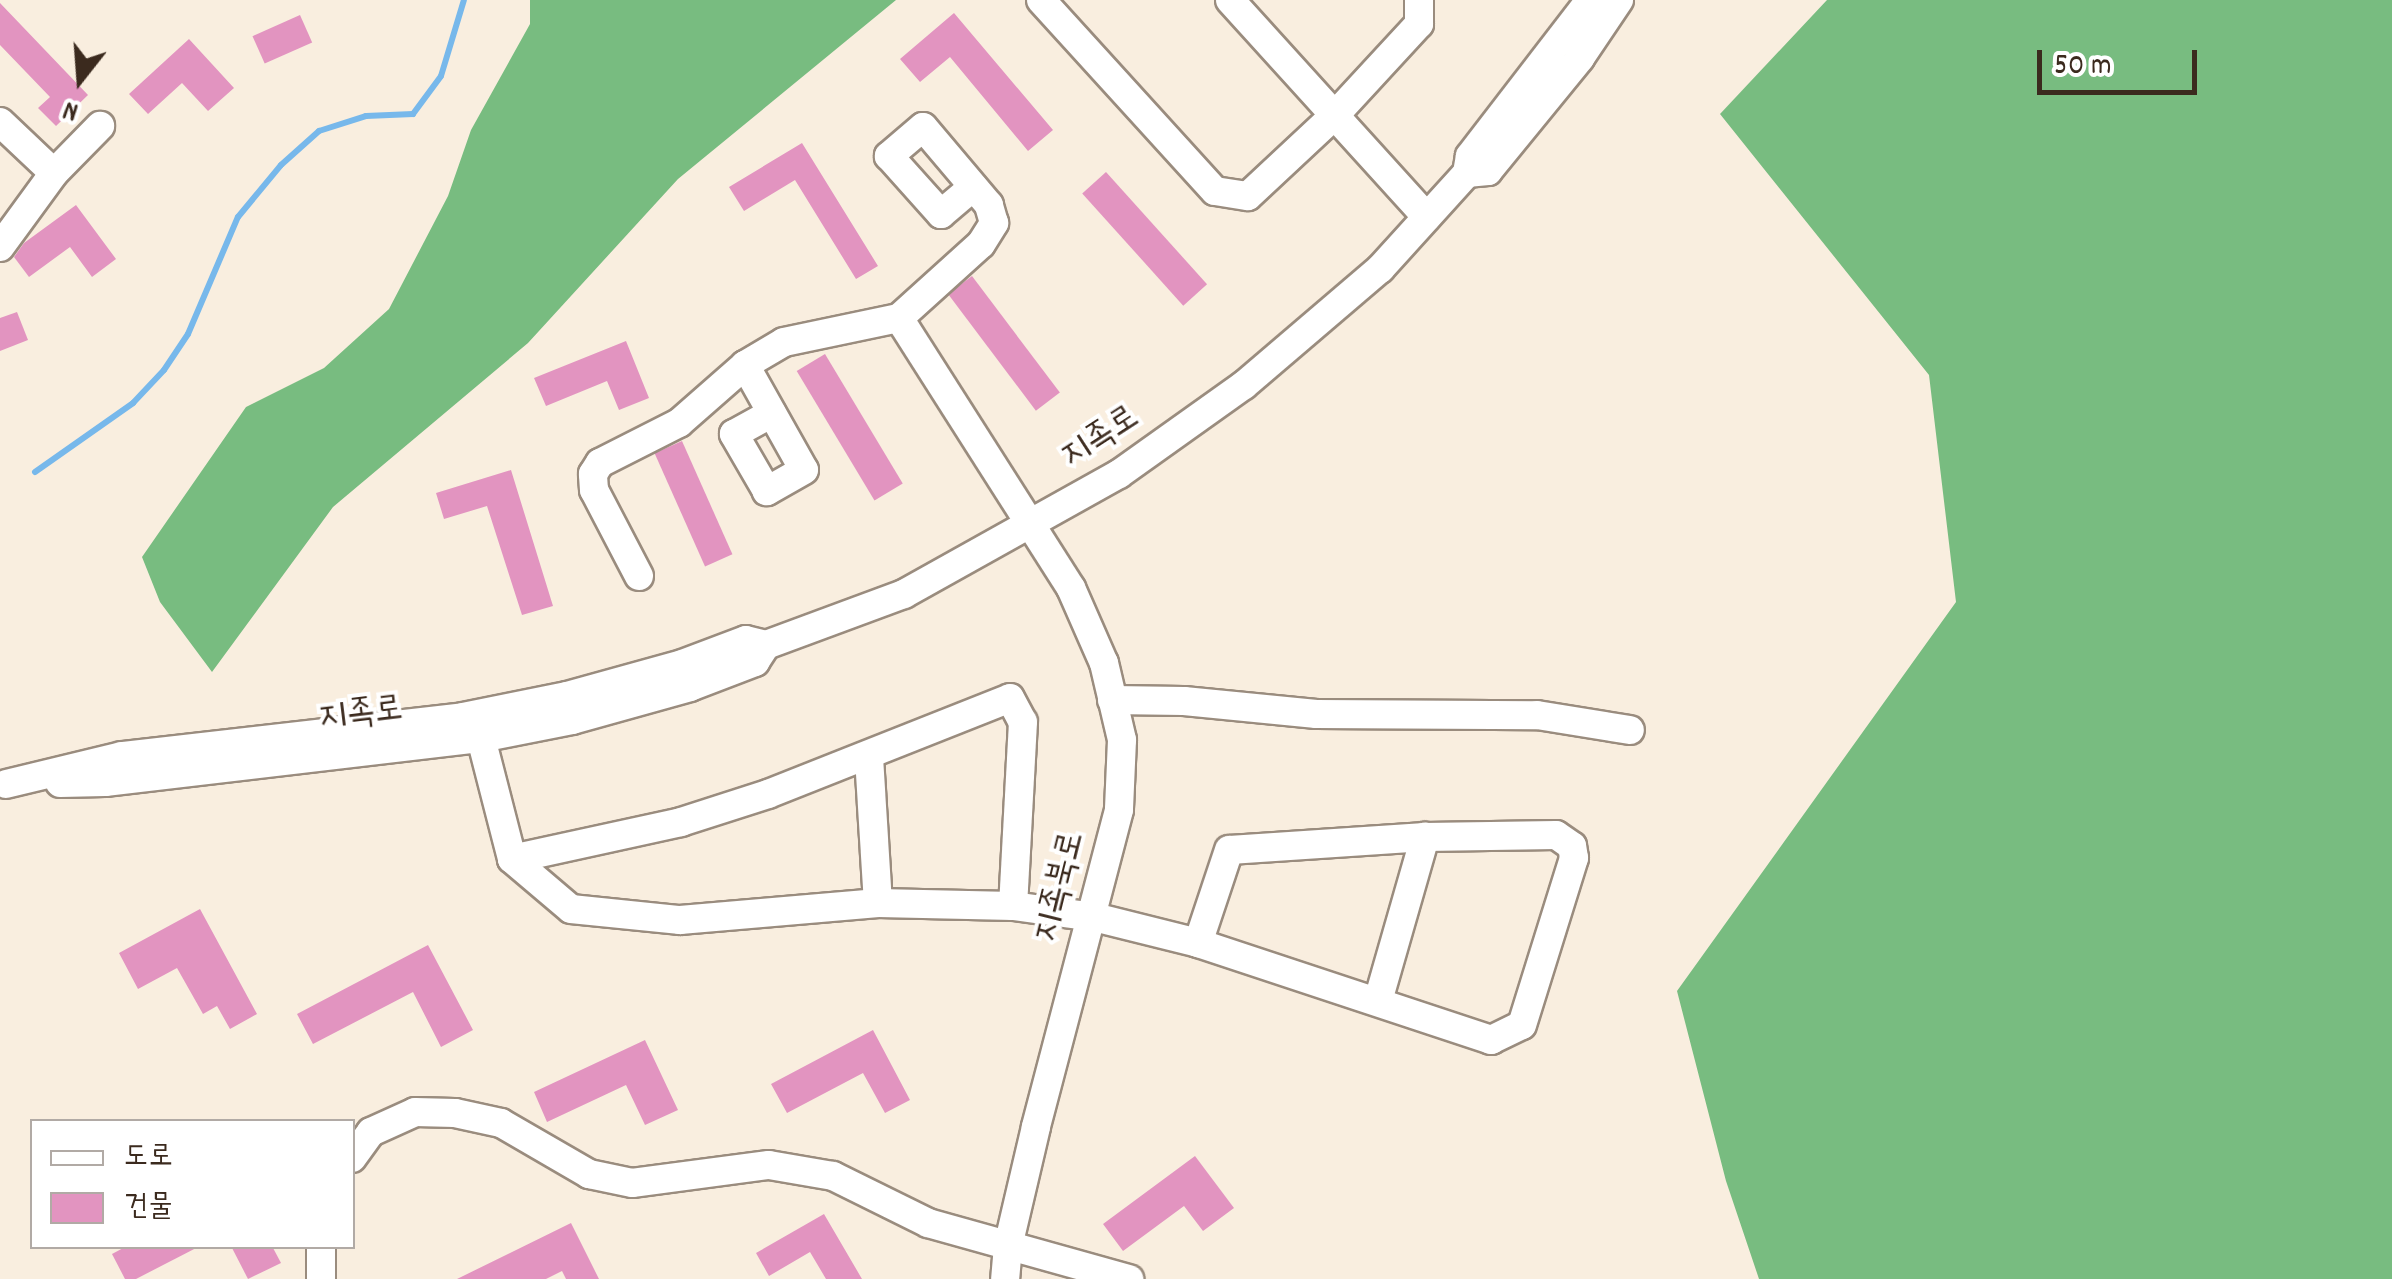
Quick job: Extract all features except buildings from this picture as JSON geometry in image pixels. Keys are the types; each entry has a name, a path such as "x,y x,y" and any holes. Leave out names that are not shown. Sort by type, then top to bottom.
{"street":[{"path":"1041,0 1215,191 1248,196 1335,115 1419,24 1419,0"},
{"path":"1230,0 1427,217"},
{"name":"지족로","path":"3,784 122,756 462,717 566,696 682,664 746,640 766,645 904,594 1118,474 1244,385 1380,268 1467,173 1470,156 1590,0"},
{"name":"지족로","path":"1467,173 1488,172 1580,58 1619,0"},
{"path":"0,122 54,174"},
{"path":"0,247 54,174 100,126"},
{"path":"639,576 594,490 593,474 600,464 679,422 745,365 784,342 900,318 981,244 994,222 989,205 973,186"},
{"name":"지족북로","path":"900,318 1071,588 1104,663 1122,740 1119,810 1008,1246 1005,1279"},
{"path":"745,365 772,412"},
{"name":"지족로","path":"3,784 105,782 481,738 572,720 690,687 754,662 766,645"},
{"path":"512,858 680,822 869,757 1010,698 1024,722 1013,906"},
{"path":"1112,700 1184,701 1316,714 1537,716 1630,730"},
{"path":"481,738 512,858 572,909 680,920 878,904 1013,906 1094,917 1198,943 1491,1040 1522,1025 1574,858 1572,846 1556,835 1425,837 1228,850 1198,943"},
{"path":"869,757 878,904"},
{"path":"1378,1001 1425,837"},
{"path":"355,1154 372,1132 415,1112 455,1113 501,1123 589,1174 632,1183 769,1164 833,1176 928,1223 1129,1279"},
{"path":"321,1279 322,1249"}],"green space":[{"path":"530,0 896,0 678,179 528,343 333,507 212,672 160,602 142,557 246,407 324,368 389,309 448,196 471,130 530,24"},
{"path":"1827,0 2392,0 2392,1279 1759,1279 1726,1181 1677,991 1956,602 1929,375 1720,114"}],"waterway":[{"path":"35,472 133,403 164,370 188,334 238,217 281,165 319,131 366,116 413,114 441,76 464,0"}]}
